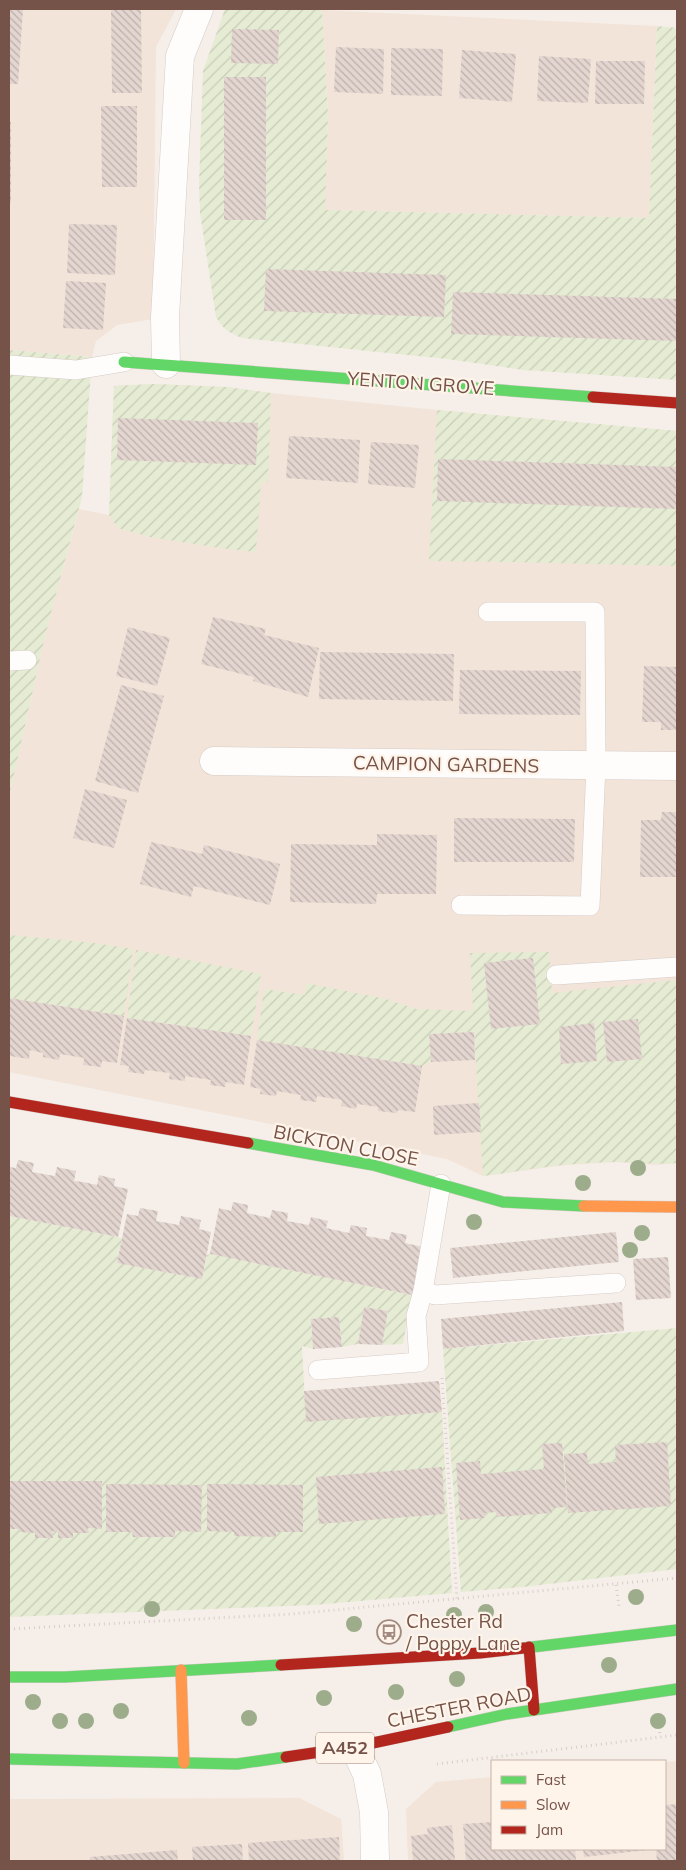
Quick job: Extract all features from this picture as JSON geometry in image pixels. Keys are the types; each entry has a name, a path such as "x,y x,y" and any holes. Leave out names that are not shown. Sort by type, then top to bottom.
{"main road":[{"name":"YENTON GROVE","path":"124,362 677,403"},
{"name":"BICKTON CLOSE","path":"9,1102 373,1165 503,1202 563,1206 677,1207"},
{"path":"9,1677 65,1677 480,1653 677,1630"},
{"path":"529,1647 534,1710"},
{"path":"182,1670 184,1763"},
{"name":"CHESTER ROAD","path":"9,1759 237,1764 354,1747 507,1714 677,1689"}],"street":[{"path":"166,364 165,317 180,56 199,9"},
{"name":"CAMPION GARDENS","path":"214,761 677,766"},
{"path":"354,1747 367,1774 374,1812 375,1861"}],"lane":[{"path":"9,365 76,370 124,362"},
{"path":"461,905 590,906 596,765 595,612 488,612"},
{"path":"556,975 677,967"},
{"path":"318,1370 419,1362 416,1316 423,1291 441,1184"},
{"path":"423,1291 434,1295 616,1283"}],"path":[{"path":"442,1368 457,1599"},
{"path":"9,1630 292,1614 677,1578"},
{"path":"435,1765 677,1735"}],"shaded area":[{"path":"9,9 176,9 156,47 153,319 117,325 96,341 92,357 9,350"},
{"path":"322,10 657,26 649,218 324,210 328,115"},
{"path":"154,384 227,387 437,410 677,431 677,1163 657,1165 616,1162 565,1165 483,1176 447,1159 9,1072 9,797 46,632 79,509 109,515 114,386"},
{"path":"677,1761 677,1861 408,1861 406,1809 436,1782 491,1777 491,1850 666,1850 666,1762"},
{"path":"299,1798 341,1819 344,1861 9,1861 9,1799"}],"green space":[{"path":"225,9 322,10 328,115 325,210 649,218 657,26 677,28 677,380 524,370 447,359 242,338 230,332 221,325 216,317 200,213 199,183 203,71","holes":["224,183 266,183 224,219"]},
{"path":"9,350 92,357 82,497 46,632 9,797"},
{"path":"154,384 227,387 271,393 268,482 261,482 256,552 150,537 118,528 109,515 114,386"},
{"path":"437,410 677,431 677,566 429,561"},
{"path":"10,935 95,943 133,949 124,1016 9,998"},
{"path":"136,950 261,974 251,1036 127,1018"},
{"path":"549,952 552,993 677,980 677,1163 582,1163 483,1176 474,1032 430,1034 431,1062 422,1066 257,1040 264,989 305,995 306,983 386,999 416,1009 473,1011 470,953"},
{"path":"9,1216 122,1238 117,1263 202,1279 207,1255 210,1254 412,1295 403,1344 382,1345 388,1311 364,1307 358,1344 342,1347 339,1317 311,1320 313,1349 302,1346 306,1421 442,1412 452,1593 314,1605 9,1617"},
{"path":"677,1328 677,1569 523,1587 461,1592 443,1349"}],"building":[{"path":"9,9 23,9 18,84 9,84"},
{"path":"111,9 141,9 142,93 112,93"},
{"path":"232,29 279,30 278,64 231,63"},
{"path":"336,47 384,49 383,94 334,92"},
{"path":"391,48 443,49 442,96 391,95"},
{"path":"462,50 516,54 512,102 459,98"},
{"path":"539,56 591,59 588,103 537,101"},
{"path":"596,61 645,61 644,104 595,104"},
{"path":"224,77 266,77 266,220 224,220"},
{"path":"101,106 137,106 137,187 102,187"},
{"path":"9,122 11,122 11,203 9,203"},
{"path":"69,224 117,225 115,275 67,273"},
{"path":"266,269 446,275 444,317 264,311"},
{"path":"66,281 106,283 103,330 63,328"},
{"path":"453,292 677,299 677,341 451,334"},
{"path":"118,418 258,423 256,465 117,460"},
{"path":"289,436 360,440 358,483 286,478"},
{"path":"371,442 419,445 415,488 368,484"},
{"path":"438,459 677,467 677,509 437,501"},
{"path":"213,617 266,629 264,635 319,648 308,697 253,681 254,677 201,664"},
{"path":"128,627 170,638 157,686 116,676"},
{"path":"320,652 454,654 453,701 319,699"},
{"path":"644,666 677,667 677,730 661,730 661,722 642,722"},
{"path":"460,670 581,671 580,715 459,714"},
{"path":"121,685 164,696 138,793 95,781"},
{"path":"85,789 127,800 114,848 73,838"},
{"path":"662,812 677,812 677,877 640,877 641,820 661,820"},
{"path":"454,818 575,819 574,862 454,862"},
{"path":"377,834 437,835 436,894 377,894 376,904 290,902 291,844 377,845"},
{"path":"151,842 202,854 204,845 280,864 270,905 194,886 191,897 140,884"},
{"path":"533,958 540,1024 491,1029 484,963"},
{"path":"9,998 124,1016 117,1063 102,1061 101,1067 83,1065 84,1058 60,1054 59,1060 43,1057 43,1053 30,1050 29,1059 10,1056"},
{"path":"127,1018 251,1036 244,1085 226,1082 225,1087 210,1085 211,1080 185,1076 185,1081 169,1079 170,1073 145,1070 144,1074 128,1072 129,1066 120,1065"},
{"path":"638,1019 642,1059 607,1062 603,1022"},
{"path":"594,1023 597,1061 561,1064 559,1027"},
{"path":"474,1032 475,1060 431,1062 429,1034"},
{"path":"257,1040 422,1066 415,1112 398,1110 397,1113 378,1111 378,1107 357,1104 356,1109 341,1106 342,1100 317,1096 316,1102 300,1100 301,1095 277,1091 276,1096 260,1094 261,1089 250,1087"},
{"path":"479,1103 481,1132 434,1135 433,1106"},
{"path":"18,1160 34,1163 32,1172 55,1176 57,1167 76,1171 74,1181 97,1185 99,1175 115,1179 114,1186 128,1189 118,1237 9,1216 9,1167 16,1168"},
{"path":"233,1202 248,1205 247,1213 270,1218 272,1210 288,1213 287,1221 309,1225 311,1217 328,1221 326,1228 349,1233 351,1225 367,1228 366,1236 389,1240 391,1232 407,1235 405,1243 423,1247 412,1295 210,1254 219,1208 231,1211"},
{"path":"140,1208 158,1211 156,1221 179,1225 181,1216 201,1220 199,1229 211,1232 202,1279 117,1263 127,1214 138,1216"},
{"path":"616,1232 619,1262 453,1278 450,1248"},
{"path":"668,1257 671,1298 636,1300 633,1259"},
{"path":"622,1302 624,1331 443,1349 441,1319"},
{"path":"364,1307 388,1311 382,1345 358,1344"},
{"path":"339,1317 342,1347 313,1349 311,1319"},
{"path":"439,1381 442,1412 306,1422 304,1391"},
{"path":"667,1442 671,1506 568,1513 564,1454 587,1453 588,1464 616,1462 615,1445"},
{"path":"562,1443 567,1507 551,1508 552,1513 497,1517 496,1512 485,1513 485,1518 460,1520 456,1463 480,1461 481,1474 544,1469 542,1444"},
{"path":"442,1467 445,1514 319,1524 316,1477"},
{"path":"9,1481 102,1481 102,1529 88,1528 89,1533 73,1533 73,1538 58,1538 58,1532 52,1531 53,1538 35,1538 35,1533 20,1532 20,1529 9,1529"},
{"path":"106,1484 202,1485 201,1532 175,1531 175,1537 133,1537 132,1532 106,1532"},
{"path":"207,1484 303,1485 303,1532 276,1532 276,1537 234,1536 234,1532 207,1531"},
{"path":"677,1804 677,1860 657,1861 656,1850 666,1850 666,1805"},
{"path":"491,1822 491,1850 575,1850 576,1861 466,1861 463,1824"},
{"path":"452,1825 455,1861 413,1861 411,1836 428,1834 427,1828"},
{"path":"339,1837 340,1861 249,1861 248,1843"},
{"path":"242,1844 243,1861 193,1861 192,1847"},
{"path":"177,1850 178,1861 90,1861 90,1857"},
{"path":"583,1850 648,1850 584,1857"}],"traffic: fast":[{"path":"124,362 593,397"},
{"path":"248,1143 373,1165 503,1202 584,1206"},
{"path":"524,1648 677,1630"},
{"path":"9,1677 65,1677 281,1665"},
{"path":"448,1727 507,1714 677,1689"},
{"path":"9,1759 237,1764 286,1757"}],"traffic: slow":[{"path":"584,1206 677,1207"},
{"path":"181,1670 184,1763"}],"traffic: jam":[{"path":"593,397 677,403"},
{"path":"9,1102 248,1143"},
{"path":"529,1647 534,1710"},
{"path":"281,1665 480,1653 524,1648"},
{"path":"286,1757 354,1747 448,1727"}],"place":[{"name":"Chester Rd / Poppy Lane","path":"389,1632"}]}
